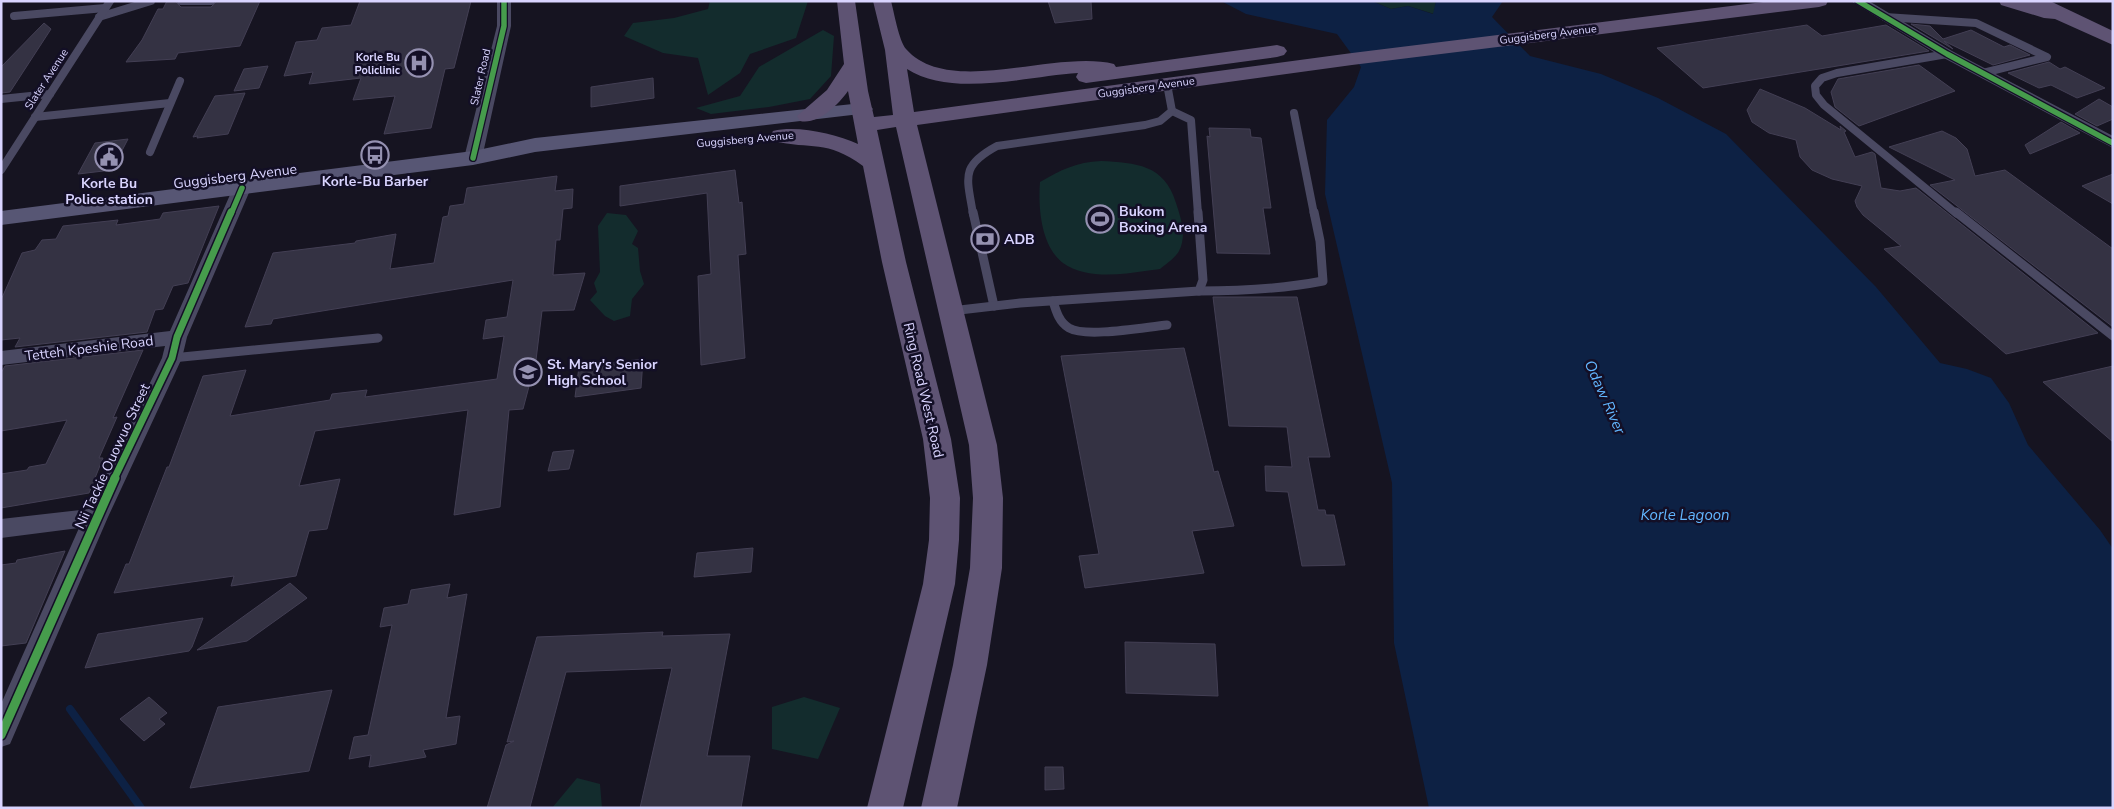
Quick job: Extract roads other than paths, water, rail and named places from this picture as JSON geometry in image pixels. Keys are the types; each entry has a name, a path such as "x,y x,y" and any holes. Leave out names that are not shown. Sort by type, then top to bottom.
{"main road":[{"name":"Ring Road West Road","path":"846,1 854,65 864,117 894,262 937,439 945,498 944,540 938,584 885,808"},
{"path":"854,1 867,70 876,93 898,110 925,147 950,311 983,445 988,498 986,568 970,665 939,808"},
{"path":"882,1 895,50 898,110"},
{"name":"Guggisberg Avenue","path":"898,110 960,113 1167,84 1346,52 1508,31 1700,1"},
{"name":"Guggisberg Avenue","path":"1508,31 1819,1"},
{"path":"2008,1 2078,22"},
{"path":"2034,1 2113,39"},
{"path":"2067,1 2113,23"},
{"path":"895,50 911,63 933,74 952,76 1084,67 1125,70 1174,64"},
{"name":"Guggisberg Avenue","path":"473,158 533,158 780,136 898,110 1174,64 1346,52"},
{"path":"808,116 835,94 854,65"},
{"path":"925,147 942,126 960,113"},
{"name":"Guggisberg Avenue","path":"1,218 473,158 535,145 808,116 864,117"},
{"path":"780,136 834,141 849,146 874,164"}],"street":[{"name":"Slater Road","path":"473,158 504,26 504,1"},
{"path":"1858,1 1947,54 2113,143"},
{"name":"Nii Tackie Ouowuo Street","path":"3,729 96,516 174,347 242,188"},
{"name":"Tetteh Kpeshie Road","path":"1,358 174,347"},
{"path":"1,529 96,516"}],"lane":[{"path":"100,17 151,1"},
{"path":"181,1 211,1"},
{"path":"14,16 108,5"},
{"name":"Slater Avenue","path":"1,170 108,5"},
{"path":"1885,17 1976,23 2047,57 1983,73"},
{"path":"1947,54 1837,73 1822,78 1815,86 1816,95 1824,105 1936,196 2113,336"},
{"path":"150,152 180,80"},
{"path":"1167,84 1172,111"},
{"path":"1,100 50,94"},
{"path":"35,118 170,103"},
{"path":"1172,111 1191,120 1203,280 1199,291"},
{"path":"994,306 975,228 966,175 971,164 996,146 1145,125 1160,121 1172,111"},
{"path":"950,311 1164,293 1178,290 1233,290 1303,285 1323,281 1320,241 1294,113"},
{"path":"1053,301 1056,315 1073,330 1090,331 1168,325"},
{"path":"174,347 378,338"}],"water":[{"name":"Korle Lagoon","path":"1221,1 1372,1 1391,9 1408,6 1433,14 1436,1 1503,1 1492,17 1530,56 1601,74 1658,98 1726,134 1876,287 1940,363 1967,369 1991,378 2009,403 2028,445 2100,530 2113,549 2113,808 1429,808 1394,643 1392,483 1325,194 1327,120 1354,87 1361,67 1337,34 1246,14"}],"waterway":[{"path":"70,709 141,808"}],"place":[{"name":"Korle Bu Policlinic","path":"419,63"},
{"name":"Korle-Bu Barber","path":"375,155"},
{"name":"Korle Bu Police station","path":"109,157"},
{"name":"Bukom Boxing Arena","path":"1100,219"},
{"name":"ADB","path":"985,239"},
{"name":"St. Mary's Senior High School","path":"528,372"}],"water label":[{"name":"Odaw River","path":"1605,397"}]}
